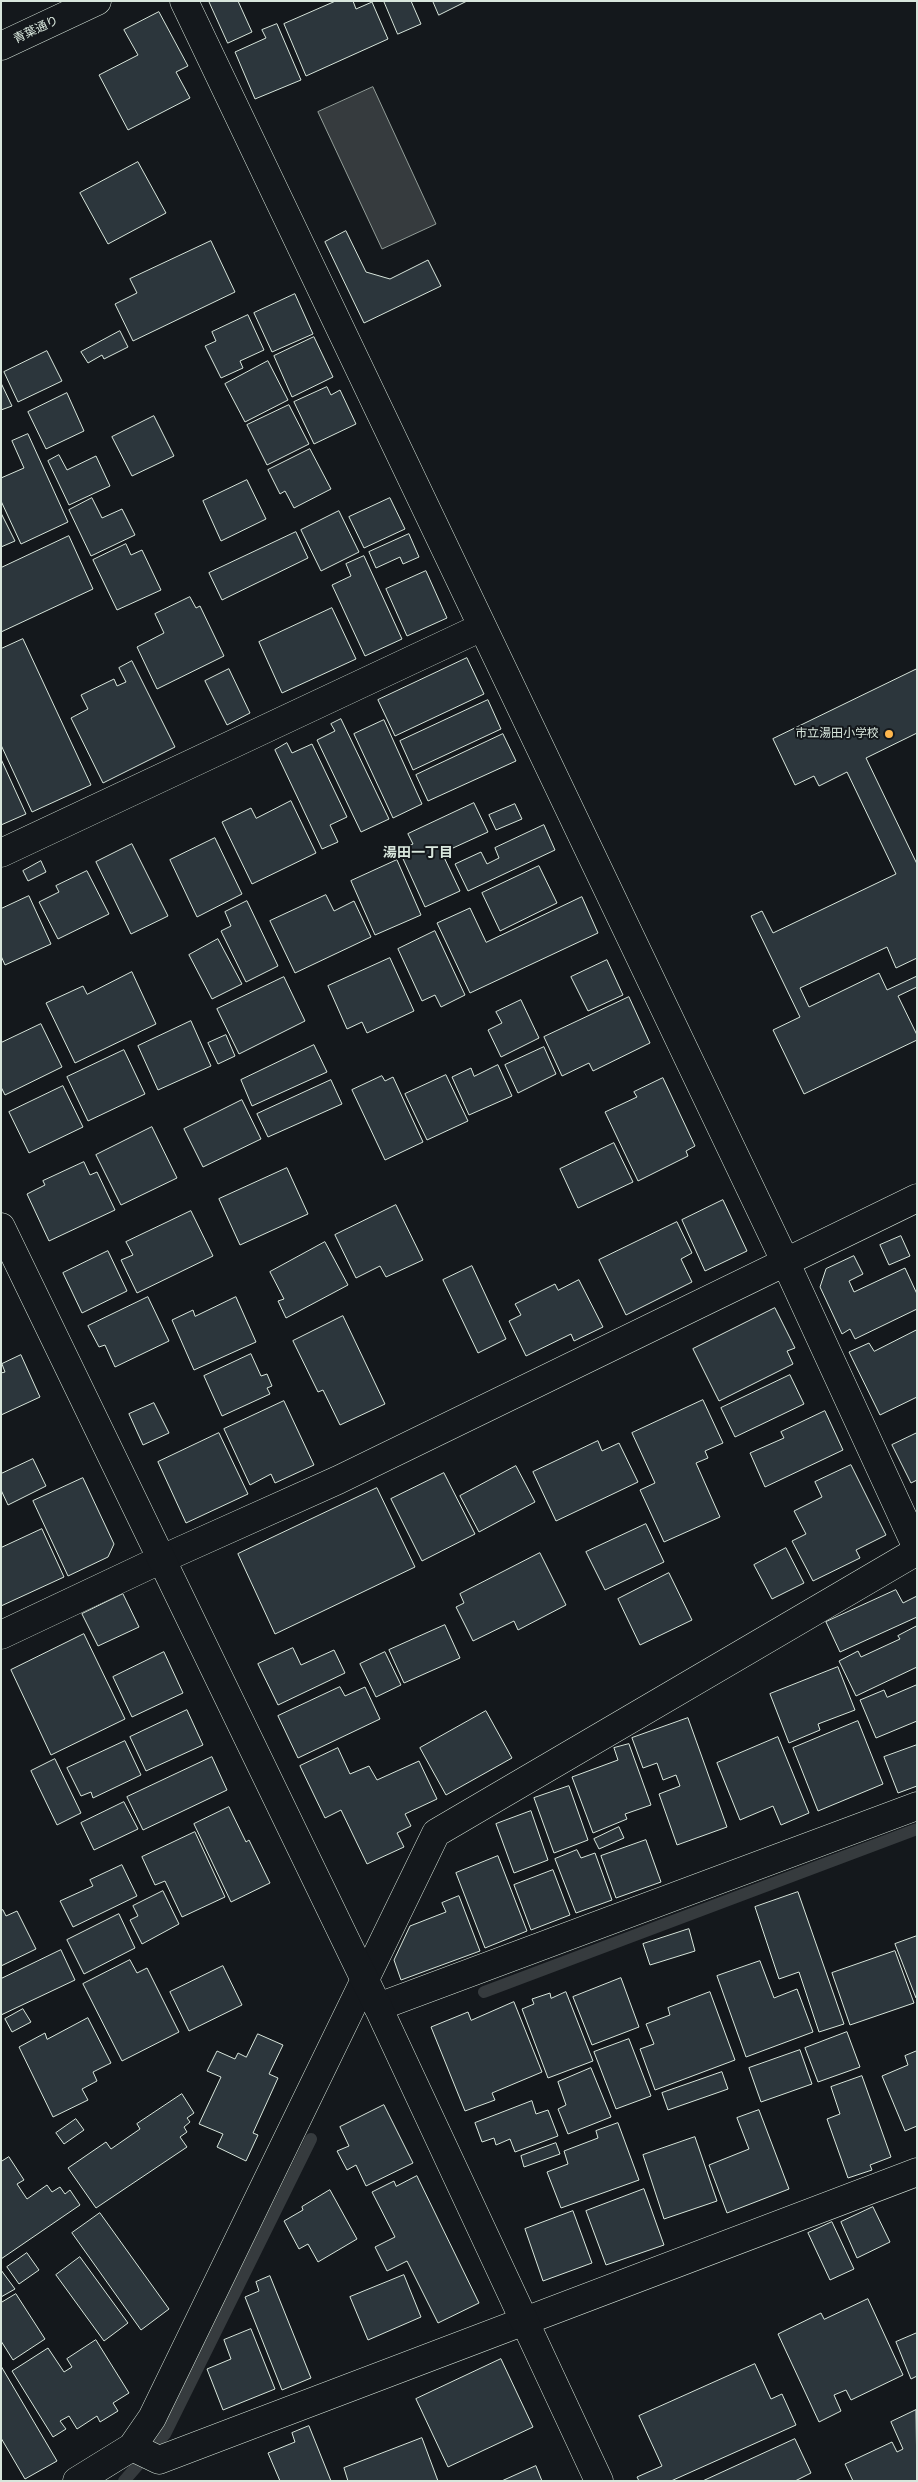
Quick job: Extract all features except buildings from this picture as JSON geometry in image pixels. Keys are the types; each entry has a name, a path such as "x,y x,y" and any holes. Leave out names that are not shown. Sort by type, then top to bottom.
{"street":[{"name":"青葉通り","path":"1,46 97,1"},
{"path":"142,2452 152,2418 436,1833 917,1549 785,1261 184,1"},
{"path":"1,853 482,627"},
{"path":"1,1635 162,1559 338,1480 917,1198"},
{"path":"1,1227 378,2007 599,2481"},
{"path":"378,2007 917,1806"},
{"path":"77,2481 142,2452 526,2321 917,2172"}],"shaded area":[{"path":"373,87 436,224 382,249 318,112"}],"waterway":[{"path":"484,1992 917,1829"},
{"path":"124,2481 165,2434 311,2139"}],"place":[{"name":"市立湯田小学校","path":"889,734"}],"district":[{"name":"湯田一丁目","path":"418,853"}]}
